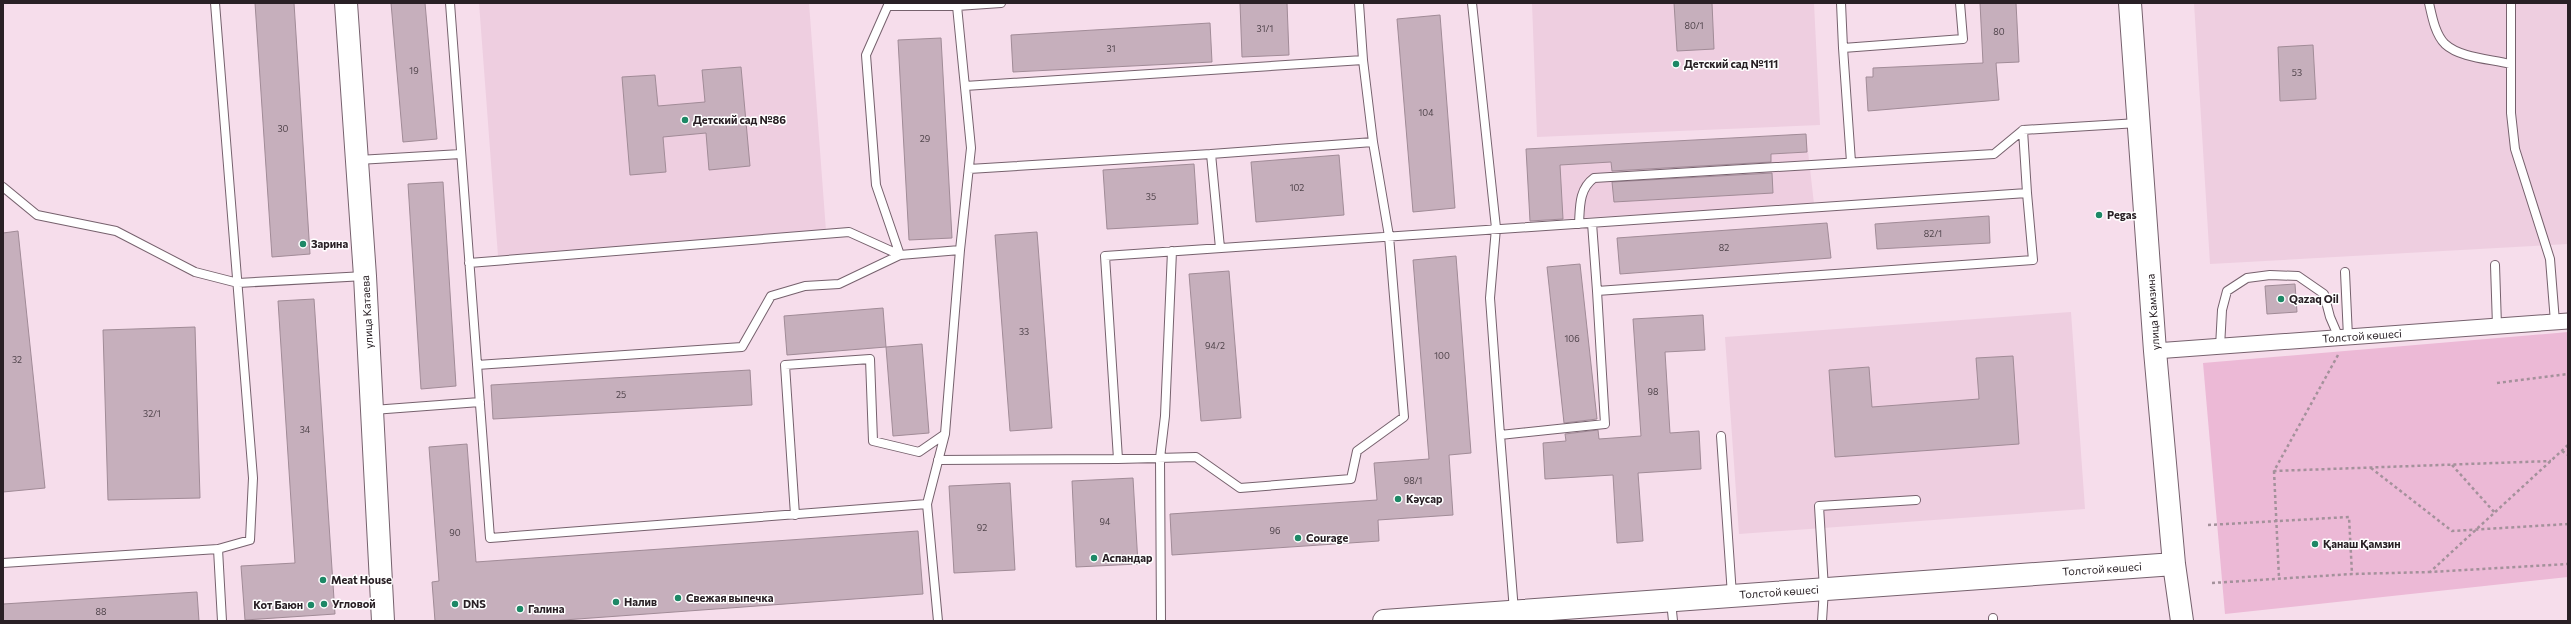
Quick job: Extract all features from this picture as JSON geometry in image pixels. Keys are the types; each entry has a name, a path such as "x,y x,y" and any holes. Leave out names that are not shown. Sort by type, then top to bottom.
{"main road":[{"name":"улица Катаева","path":"346,3 365,276 383,621"},
{"name":"улица Камзина","path":"2130,3 2155,351 2174,564 2182,621"},
{"name":"Толстой көшесі","path":"1384,621 1503,615 1672,611 1732,596 2174,564"}],"street":[{"name":"Толстой көшесі","path":"2155,351 2562,321"}],"lane":[{"path":"3,563 218,549 250,540 253,478 215,3"},
{"path":"450,3 490,538 927,504"},
{"path":"900,255 876,186 866,55 889,4 956,6 1001,3"},
{"path":"938,460 1196,457 1240,488 1351,478 1357,451 1404,417 1390,236 1373,142 1363,60 1359,3"},
{"path":"1472,3 1496,228 1490,298 1500,435 1503,615"},
{"path":"1841,3 1851,162"},
{"path":"1843,48 1963,39 1960,3"},
{"path":"2429,3 2436,28 2444,44 2460,53 2510,64"},
{"path":"2511,3 2511,114 2515,149 2550,259 2562,321"},
{"path":"938,621 927,504 945,434 960,250 971,148 956,6"},
{"path":"965,86 1363,60"},
{"path":"1579,224 1581,197 1585,184 1594,178 1994,154 2023,130 2139,123"},
{"path":"1597,291 2033,260 2023,130"},
{"path":"969,169 1373,142"},
{"path":"357,160 461,154"},
{"path":"1210,154 1220,248"},
{"path":"3,187 37,215 116,231 196,272 238,283 365,276"},
{"path":"1118,459 1105,256 1496,228 1579,224 2027,193"},
{"path":"1500,435 1605,424 1592,223"},
{"path":"469,263 849,232 900,255"},
{"path":"477,365 742,347 771,296 805,286 839,284 900,255 960,250"},
{"path":"1161,621 1160,458 1165,416 1172,251"},
{"path":"2495,265 2497,326"},
{"path":"2344,337 2345,272"},
{"path":"2220,347 2222,310 2227,291 2247,278 2270,275 2298,276 2324,294 2330,317 2344,337"},
{"path":"795,514 785,365 870,359 874,441 919,452 945,434"},
{"path":"372,410 480,402"},
{"path":"1721,436 1732,596"},
{"path":"1822,621 1824,589 1819,506 1916,500"},
{"path":"218,549 222,621"}],"path":[{"path":"2279,578 2274,471 2344,337"},
{"path":"2497,383 2568,374"},
{"path":"2430,572 2568,445"},
{"path":"2562,451 2568,455"},
{"path":"2274,471 2551,461"},
{"path":"2452,465 2495,513"},
{"path":"2370,468 2452,531 2568,524"},
{"path":"2208,525 2349,517 2352,574"},
{"path":"2212,583 2352,574 2430,572 2568,564"}],"shaded area":[{"path":"479,3 809,3 826,231 498,256"},
{"name":"Детский сад №111","path":"1532,3 1814,3 1820,125 1537,137"},
{"path":"2194,3 2568,3 2568,244 2210,264"},
{"path":"1806,134 1814,204 1530,221 1526,149"},
{"path":"2071,312 2085,509 1739,534 1725,337"},
{"path":"2568,332 2568,577 2225,614 2203,363"}],"building":[{"path":"255,3 294,3 310,254 272,257"},
{"path":"391,3 425,3 437,139 403,142"},
{"path":"1240,3 1287,3 1289,55 1242,57"},
{"path":"1674,3 1712,3 1714,49 1677,51"},
{"path":"1980,3 2016,3 2019,62 1996,63 1999,100 1868,111 1866,77 1873,77 1873,68 1983,63"},
{"path":"1440,15 1455,208 1413,212 1397,19"},
{"path":"1210,23 1212,62 1013,72 1011,35"},
{"path":"941,38 952,238 909,240 898,40"},
{"path":"2313,45 2316,99 2280,101 2278,47"},
{"name":"Детский сад №86","path":"741,67 750,166 709,170 706,133 663,137 666,172 630,175 622,77 655,75 658,106 705,102 702,70"},
{"path":"1806,134 1807,152 1771,154 1771,162 1612,171 1611,162 1560,165 1563,219 1530,221 1526,149"},
{"path":"1339,155 1344,215 1256,222 1251,162"},
{"path":"1194,164 1198,224 1107,229 1103,170"},
{"path":"1772,173 1773,193 1614,202 1612,182"},
{"path":"443,182 456,386 421,389 408,184"},
{"path":"1989,216 1990,243 1877,249 1875,224"},
{"path":"1827,223 1831,258 1620,274 1617,238"},
{"path":"18,231 45,488 3,492 3,233"},
{"path":"1037,232 1052,428 1010,431 995,235"},
{"path":"1456,256 1471,453 1449,455 1453,515 1378,520 1379,541 1172,555 1170,514 1377,500 1374,463 1429,459 1413,260"},
{"path":"1580,264 1597,419 1564,423 1547,267"},
{"path":"1229,271 1241,418 1201,421 1189,274"},
{"name":"Qazaq Oil","path":"2295,284 2297,312 2267,314 2265,286"},
{"path":"314,299 335,614 245,620 241,566 295,563 278,301"},
{"path":"883,308 886,347 787,355 784,316"},
{"path":"1703,315 1705,350 1665,352 1670,433 1699,431 1701,469 1638,473 1643,541 1617,543 1613,475 1545,479 1543,443 1566,441 1565,434 1598,430 1599,439 1641,436 1633,319"},
{"path":"195,327 200,498 108,500 103,330"},
{"path":"922,344 929,433 893,436 886,347"},
{"path":"2013,356 2019,444 1835,457 1829,370 1869,367 1872,407 1979,399 1976,358"},
{"path":"750,370 752,405 493,419 491,385"},
{"path":"467,444 476,562 918,531 923,594 550,621 435,621 432,582 439,581 429,447"},
{"path":"1133,478 1138,564 1076,567 1072,481"},
{"path":"1010,483 1015,570 954,573 949,486"},
{"path":"197,592 199,621 3,621 3,604"}],"place":[{"name":"Детский сад №111","path":"1676,64"},
{"name":"Детский сад №86","path":"685,120"},
{"name":"Pegas","path":"2099,215"},
{"name":"Зарина","path":"303,244"},
{"name":"Qazaq Oil","path":"2281,299"},
{"name":"Кәусар","path":"1398,499"},
{"name":"Courage","path":"1298,538"},
{"name":"Қанаш Қамзин","path":"2315,544"},
{"name":"Аспандар","path":"1094,558"},
{"name":"Meat House","path":"323,580"},
{"name":"Свежая выпечка","path":"678,598"},
{"name":"Налив","path":"616,602"},
{"name":"Угловой","path":"324,604"},
{"name":"DNS","path":"455,604"},
{"name":"Кот Баюн","path":"311,605"},
{"name":"Галина","path":"520,609"}]}
